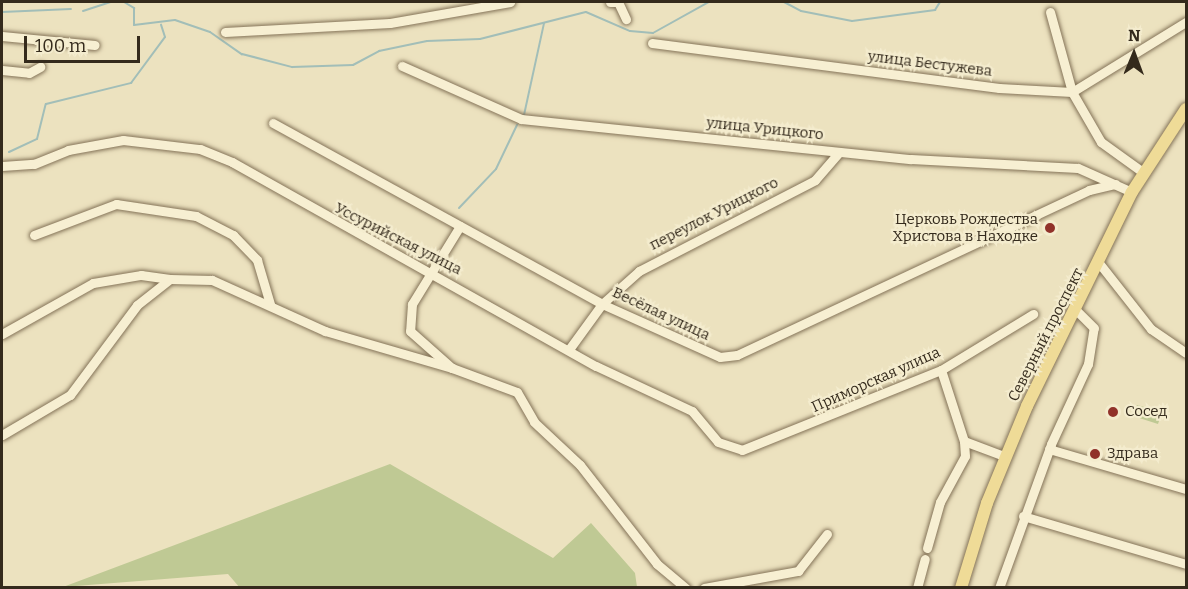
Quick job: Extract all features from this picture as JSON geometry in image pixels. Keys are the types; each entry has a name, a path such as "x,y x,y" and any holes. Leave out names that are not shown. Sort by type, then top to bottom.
{"main road":[{"name":"Северный проспект","path":"961,588 1004,456 1132,192 1186,110"}],"street":[{"path":"225,32 390,23 510,2"},
{"path":"610,2 618,2 626,19"},
{"path":"1050,12 1072,92 1110,153 1144,173"},
{"path":"1072,92 1186,22"},
{"path":"2,36 95,45"},
{"name":"улица Бестужева","path":"652,43 999,88 1072,92"},
{"name":"улица Урицкого","path":"402,66 521,119 839,152 1078,168 1132,192"},
{"path":"2,70 29,73 40,67"},
{"name":"Весёлая улица","path":"273,123 602,304 720,357 737,355 1089,190 1116,184"},
{"name":"Уссурийская улица","path":"2,166 34,164 68,150 123,140 200,149 692,411 718,442 742,450 757,447"},
{"name":"переулок Урицкого","path":"570,348 602,304 663,255 815,180 839,152"},
{"path":"34,235 116,204 196,216 233,235 257,260 270,304"},
{"path":"452,368 407,325 412,304 460,226"},
{"path":"1099,263 1151,329 1186,353"},
{"path":"2,334 93,284 141,275 170,279 212,280 270,304 325,331 452,368 517,392 534,422 580,465 657,564 686,588"},
{"path":"2,435 70,395 137,305 170,279"},
{"path":"999,588 1023,516 1049,449 1080,386 1092,346 1092,322 1076,309"},
{"name":"Приморская улица","path":"757,447 941,370 1033,314"},
{"path":"927,548 940,502 965,456 964,441 941,370"},
{"path":"964,441 1004,456"},
{"path":"1049,449 1186,489"},
{"path":"1023,516 1186,564"},
{"path":"704,588 798,571 826,534"},
{"path":"917,588 925,559"}],"green space":[{"path":"1137,405 1162,412 1158,424 1133,416"},
{"path":"390,464 553,558 591,523 635,573 637,587 240,588 228,574 63,587"}],"waterway":[{"path":"83,11 111,2"},
{"path":"124,2 134,8 134,25 175,20 210,32 242,54 292,67 353,65 379,51 427,41 480,39 586,12 630,31 653,33 709,2 729,2"},
{"path":"784,2 801,11 852,21 935,10 940,2"},
{"path":"2,12 71,9"},
{"path":"524,115 544,23"},
{"path":"9,152 37,139 46,104 131,83 165,37 161,25"},
{"path":"459,208 496,169 517,125"}],"place":[{"name":"Церковь Рождества Христова в Находке","path":"1050,228"},
{"name":"Сосед","path":"1113,412"},
{"name":"Здрава","path":"1095,454"}]}
